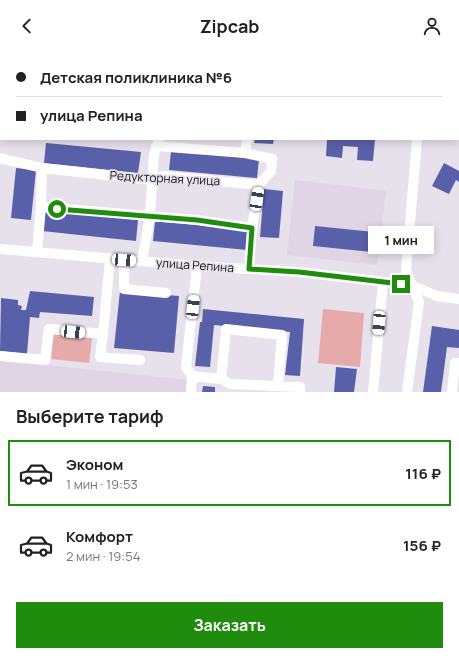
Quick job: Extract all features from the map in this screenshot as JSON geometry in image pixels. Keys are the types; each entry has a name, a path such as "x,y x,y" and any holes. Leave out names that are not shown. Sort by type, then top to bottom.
{"street":[{"path":"182,52 187,52"},
{"path":"245,153 247,140"},
{"path":"407,392 418,302 406,271 417,140"},
{"path":"142,261 150,216 154,154 158,142 245,153 272,159 272,171 259,185 252,228 249,269"},
{"name":"Редукторная улица","path":"0,158 42,168 152,180 164,176 259,185"},
{"path":"37,252 41,207 42,168"},
{"path":"41,207 150,216 252,228"},
{"name":"улица Репина","path":"0,249 197,266 299,272 411,285 437,296 459,298"},
{"path":"110,259 100,357 140,360"},
{"path":"124,260 124,289 166,293"},
{"path":"191,392 192,376 186,367 197,266"},
{"path":"373,392 383,282"},
{"path":"0,356 45,360 49,329 103,334"},
{"path":"221,379 226,330 282,335 278,386"},
{"path":"452,392 455,363 459,363"},
{"path":"192,376 221,379 230,384 300,388 300,392"}],"shaded area":[{"path":"295,180 386,191 377,265 287,255"},
{"path":"323,309 364,313 360,367 318,363"},
{"path":"54,333 92,338 89,363 51,359"},
{"path":"0,360 188,380 186,392 0,392"}],"building":[{"path":"255,140 274,140 273,144 254,143"},
{"path":"327,140 375,140 373,161 357,160 358,147 343,146 342,158 326,156"},
{"path":"46,143 141,152 138,173 44,163"},
{"path":"171,151 259,159 257,178 169,170"},
{"path":"444,163 459,171 459,182 456,180 449,194 432,186"},
{"path":"16,168 36,170 31,220 11,218"},
{"path":"264,189 283,191 279,238 260,237"},
{"path":"44,210 138,220 136,241 42,231"},
{"path":"155,221 249,230 247,250 153,241"},
{"path":"315,226 374,232 372,252 313,246"},
{"path":"30,291 94,297 92,316 40,312 39,318 30,317 27,354 0,351 1,298 18,300 18,305 22,306 21,310 26,310"},
{"path":"120,291 179,296 174,353 114,348"},
{"path":"203,309 304,319 300,376 285,375 290,332 214,325 210,367 195,366"},
{"path":"432,326 459,330 459,348 447,347 441,392 423,392"},
{"path":"336,367 357,369 354,392 334,392"},
{"path":"203,386 215,387 215,392 202,392"}],"route":[{"path":"57,209 197,220 252,228 249,269 299,272 401,284"}]}
